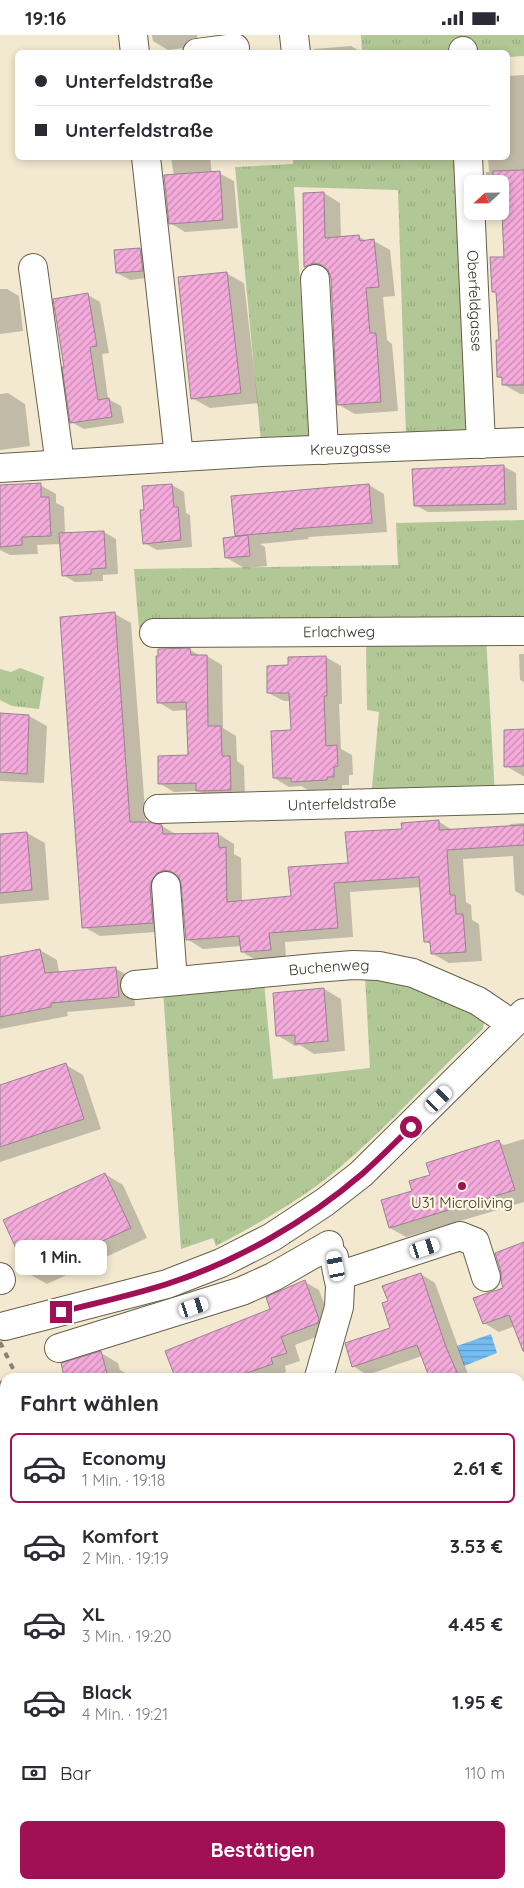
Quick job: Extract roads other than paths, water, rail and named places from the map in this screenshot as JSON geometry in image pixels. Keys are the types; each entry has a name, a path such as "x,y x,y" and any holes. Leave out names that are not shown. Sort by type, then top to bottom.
{"street":[{"path":"133,35 135,50"},
{"path":"294,35 296,50"},
{"path":"220,50 235,48"},
{"path":"146,160 179,457"},
{"name":"Oberfeldgasse","path":"468,160 481,444"},
{"path":"33,268 60,464"},
{"path":"315,279 324,450"},
{"name":"Kreuzgasse","path":"0,468 179,457 524,442"},
{"name":"Erlachweg","path":"154,633 524,631"},
{"name":"Unterfeldstraße","path":"158,809 524,799"},
{"path":"166,886 173,981"},
{"name":"Buchenweg","path":"134,985 353,965 379,966 414,973 518,1019"},
{"path":"5,1326 152,1288 189,1276 255,1247 307,1215 343,1189 384,1154 518,1019"},
{"path":"307,1215 329,1245 334,1256 338,1276 339,1307 320,1373"},
{"path":"338,1276 460,1236 475,1242 486,1277"},
{"path":"59,1348 242,1291 273,1277 329,1245"}],"water":[{"path":"491,1334 497,1353 464,1366 457,1346"}],"railway":[{"path":"0,1342 15,1373"}],"place":[{"name":"U31 Microliving","path":"462,1186"}]}
